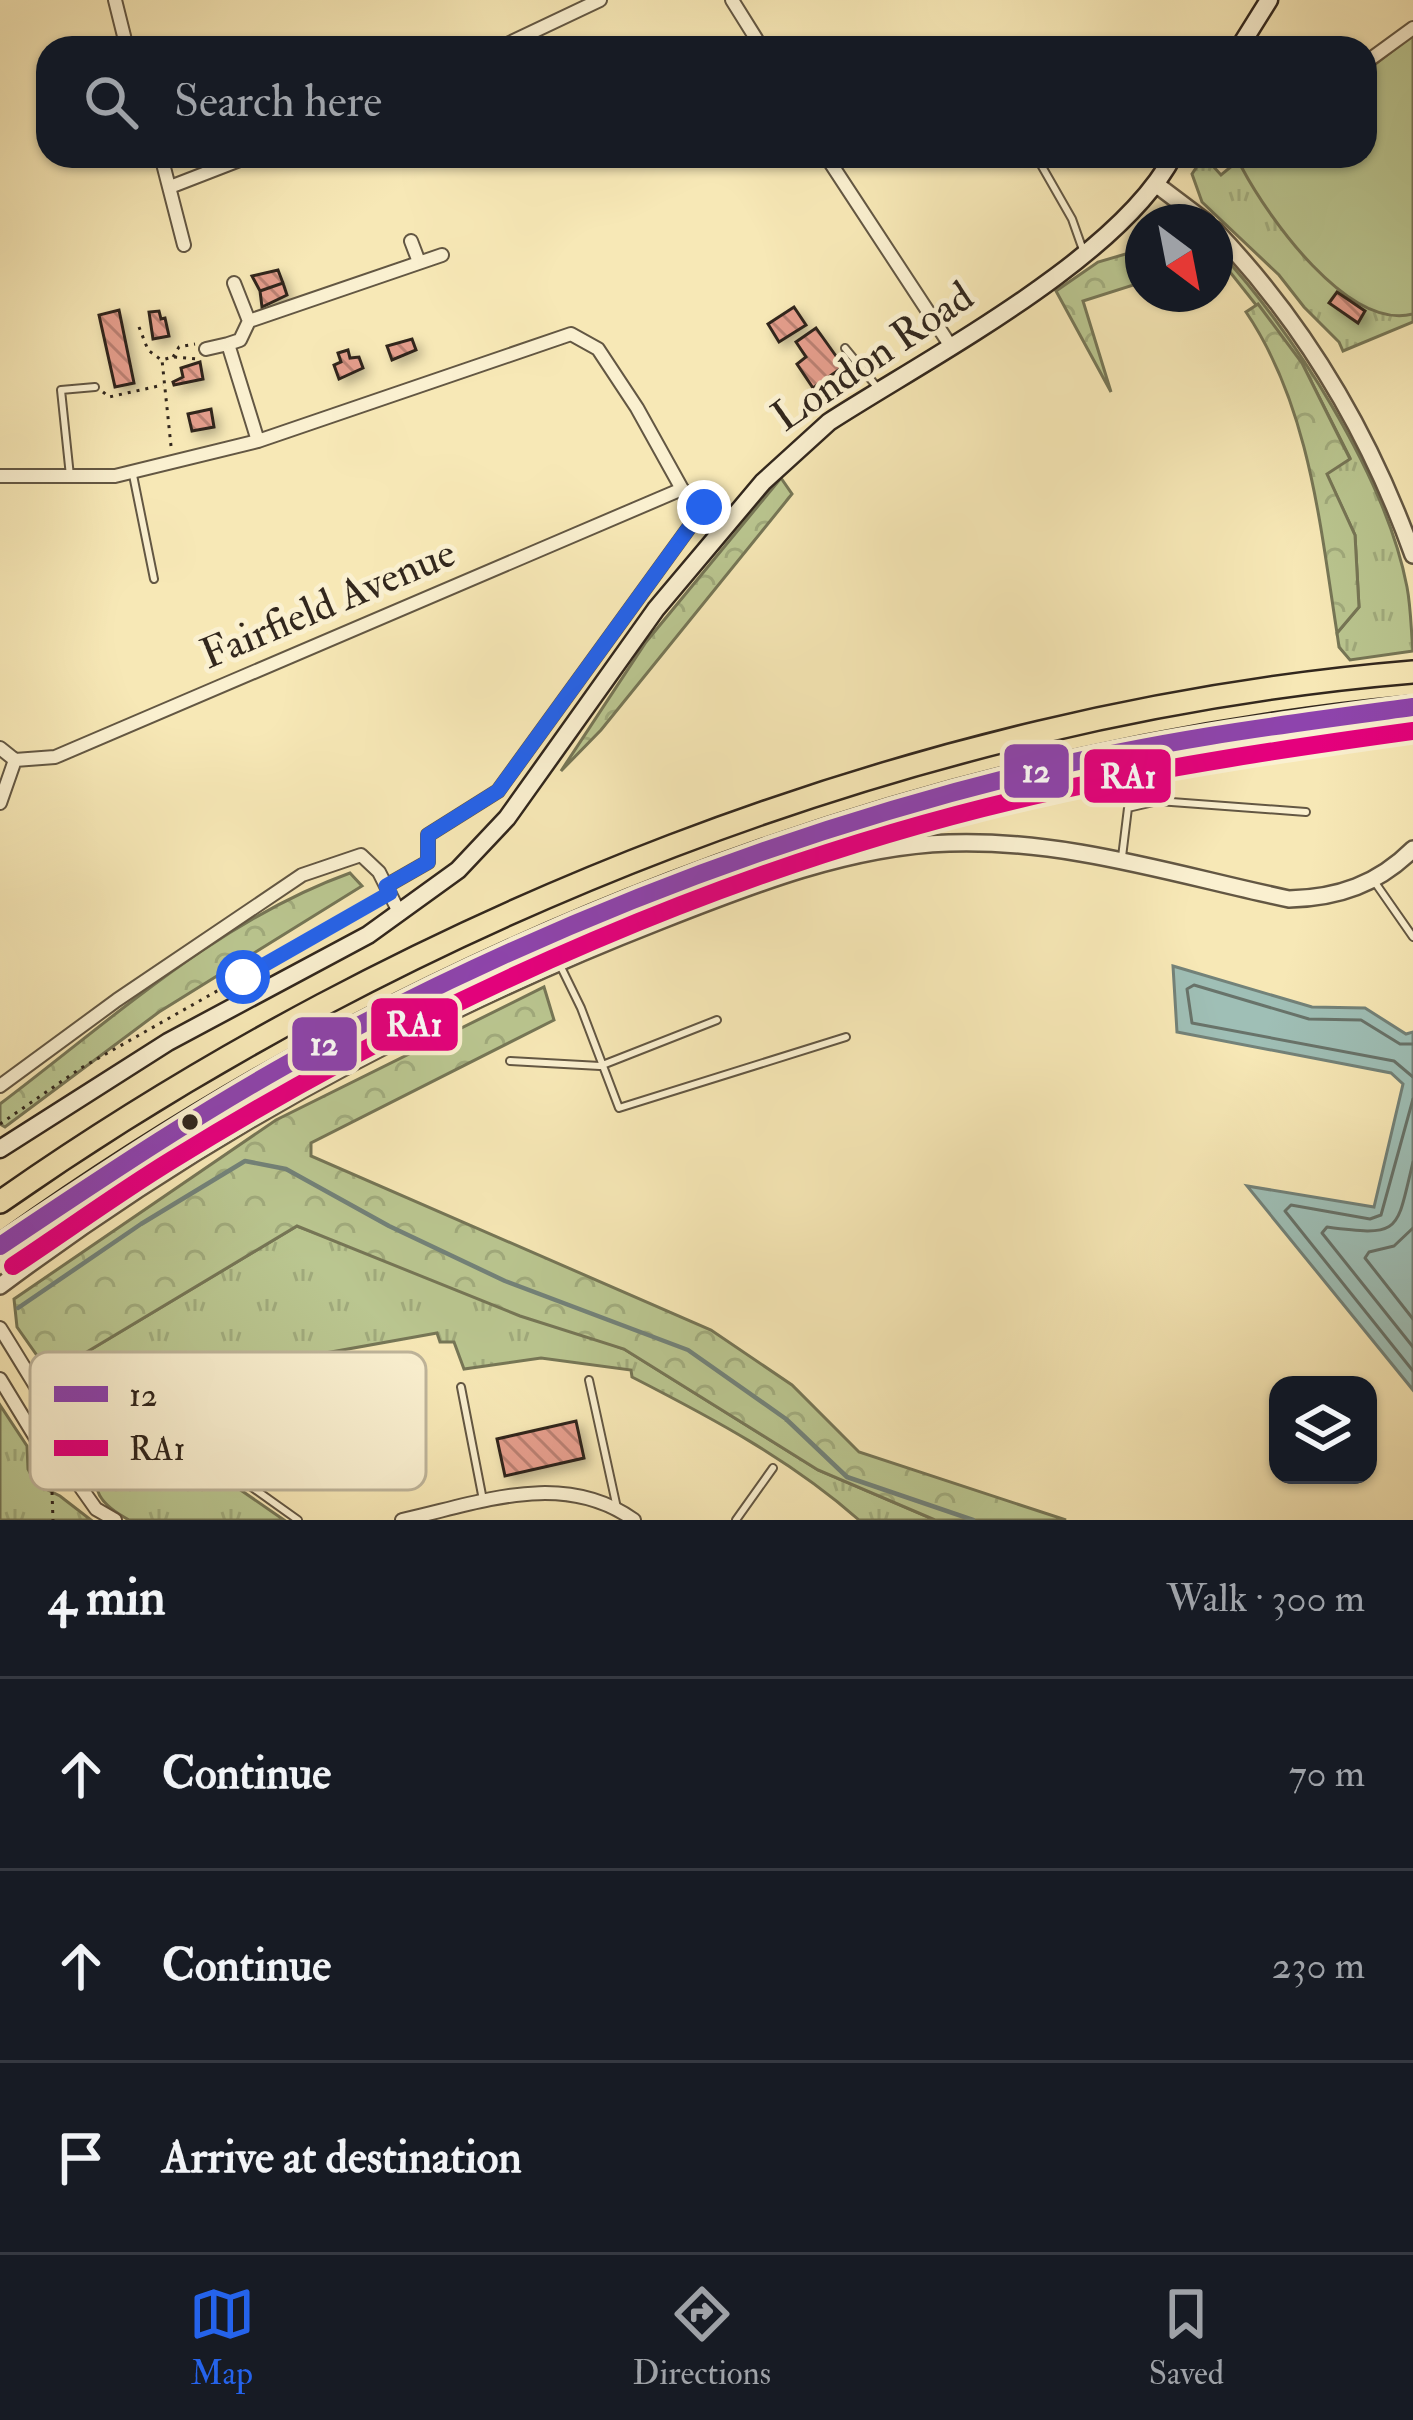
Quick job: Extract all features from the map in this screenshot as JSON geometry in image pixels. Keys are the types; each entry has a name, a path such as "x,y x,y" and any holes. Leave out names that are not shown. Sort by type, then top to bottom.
{"highway":[{"path":"0,1202 162,1096 341,994 498,920 682,844 863,783 1076,726 1238,694 1413,672"},
{"path":"0,1246 169,1133 338,1036 485,964 680,882 854,823 1070,764 1238,730 1413,707"}],"main road":[{"path":"1246,36 1269,0"},
{"name":"London Road","path":"0,1149 168,1042 368,935 458,870 508,818 642,626 794,451 1085,253 1157,185 1166,168"}],"street":[{"path":"115,0 124,36"},
{"path":"525,36 600,0"},
{"path":"732,0 754,36"},
{"path":"1377,54 1413,28"},
{"path":"164,168 184,245"},
{"path":"170,187 219,168"},
{"path":"834,168 950,345"},
{"path":"1157,185 1182,204"},
{"path":"411,241 419,262"},
{"path":"1233,249 1264,281 1321,360 1373,454 1413,555"},
{"path":"206,350 234,342 249,321 442,255"},
{"path":"234,283 249,321"},
{"path":"0,476 115,476 258,441 571,334 598,349 638,408 682,489 726,525"},
{"path":"234,342 258,441"},
{"name":"Fairfield Avenue","path":"15,760 55,757 682,489"},
{"path":"388,890 428,862 428,835 498,791 704,507"},
{"path":"0,748 15,760 0,803"},
{"path":"0,1286 142,1185 355,1061 559,962 768,880 891,850 944,843 1022,844 1121,860 1289,899 1318,898 1374,881 1413,850"},
{"path":"0,1086 302,875 361,855 379,872 400,914"},
{"path":"0,1328 30,1376"},
{"path":"0,1379 30,1427"},
{"path":"83,1490 96,1508 115,1520"},
{"path":"402,1520 483,1504 520,1491 571,1493 617,1508 634,1520"}],"lane":[{"path":"1043,168 1072,218 1085,253"},
{"path":"845,348 880,390"},
{"path":"70,476 61,389 95,387"},
{"path":"132,472 154,579"},
{"path":"1121,860 1128,808 1158,801 1306,812"},
{"path":"1374,881 1413,937"},
{"path":"559,962 619,1108 847,1037"},
{"path":"510,1061 600,1066 717,1020"},
{"path":"589,1380 617,1508"},
{"path":"461,1387 483,1504"},
{"path":"736,1520 773,1468"},
{"path":"256,1490 298,1520"}],"path":[{"path":"139,327 148,350 162,361 172,462"},
{"path":"162,361 179,347 203,342 207,356 189,361 172,357"},
{"path":"95,387 109,397 164,385"},
{"path":"0,1124 80,1069 388,890"},
{"path":"52,1492 52,1520"}],"green space":[{"path":"1413,32 1413,322 1343,351 1279,275 1233,231 1233,204 1204,204 1192,174 1196,168 1215,168 1221,175 1229,168 1377,168 1377,58"},
{"path":"1413,35 1413,314 1388,315 1337,288 1290,240 1242,168 1377,168 1377,63"},
{"path":"1125,254 1125,288 1083,301 1111,392 1056,291 1098,262"},
{"path":"1233,267 1304,361 1357,452 1396,544 1408,595 1413,651 1350,660 1339,647 1337,633 1359,607 1355,535 1326,473 1350,458 1302,363 1233,276"},
{"path":"1258,304 1302,363 1350,459 1327,474 1355,535 1359,607 1337,633 1298,426 1267,348 1246,312"},
{"path":"781,478 792,494 601,730 561,771 646,642"},
{"path":"350,873 362,886 159,1012 5,1127 0,1124 0,1104 167,975 256,917"},
{"path":"544,987 554,1020 311,1143 311,1156 711,1330 792,1385 859,1452 1066,1520 935,1520 818,1470 624,1349 520,1316 297,1226 87,1352 35,1352 17,1327 14,1299 276,1120"},
{"path":"297,1226 624,1349 818,1470 935,1520 859,1520 778,1459 632,1377 631,1370 541,1358 464,1369 454,1342 440,1342 437,1333 331,1352 87,1352"},
{"path":"0,1405 27,1446 30,1490 48,1490 91,1520 0,1520"},
{"path":"241,1490 284,1520 129,1520 113,1510 98,1491"}],"water":[{"path":"1173,966 1312,1007 1365,1008 1406,1034 1413,1032 1413,1390 1247,1186 1374,1207 1403,1084 1391,1073 1177,1032"}],"building":[{"path":"278,270 283,283 260,291 252,276"},
{"path":"283,283 287,295 262,307 260,291"},
{"path":"1337,292 1365,311 1358,323 1329,303"},
{"path":"794,307 806,325 779,342 768,324"},
{"path":"119,310 134,383 115,387 99,315"},
{"path":"159,311 169,336 153,339 149,312"},
{"path":"816,328 841,363 840,369 813,388 797,364 806,357 796,342"},
{"path":"412,339 416,350 392,360 387,346"},
{"path":"348,350 350,358 359,357 363,368 339,379 334,365 341,362 338,353"},
{"path":"200,362 203,379 174,385 183,377 181,368"},
{"path":"211,409 214,427 192,431 188,414"},
{"path":"576,1421 584,1458 505,1476 497,1439"}],"waterway":[{"path":"18,1308 141,1224 245,1161 286,1169 389,1226 505,1281 688,1350 786,1419 847,1477 973,1520"}],"transit line":[{"name":"12","path":"0,1246 200,1116 324,1044 495,959 671,885 852,822 1036,771 1177,742 1413,707"},
{"name":"RA1","path":"13,1266 172,1160 377,1043 594,941 705,896 818,856 1046,793 1229,758 1413,731"}],"route":[{"path":"243,977 390,893 386,886 428,862 428,835 498,791 704,507"}]}
